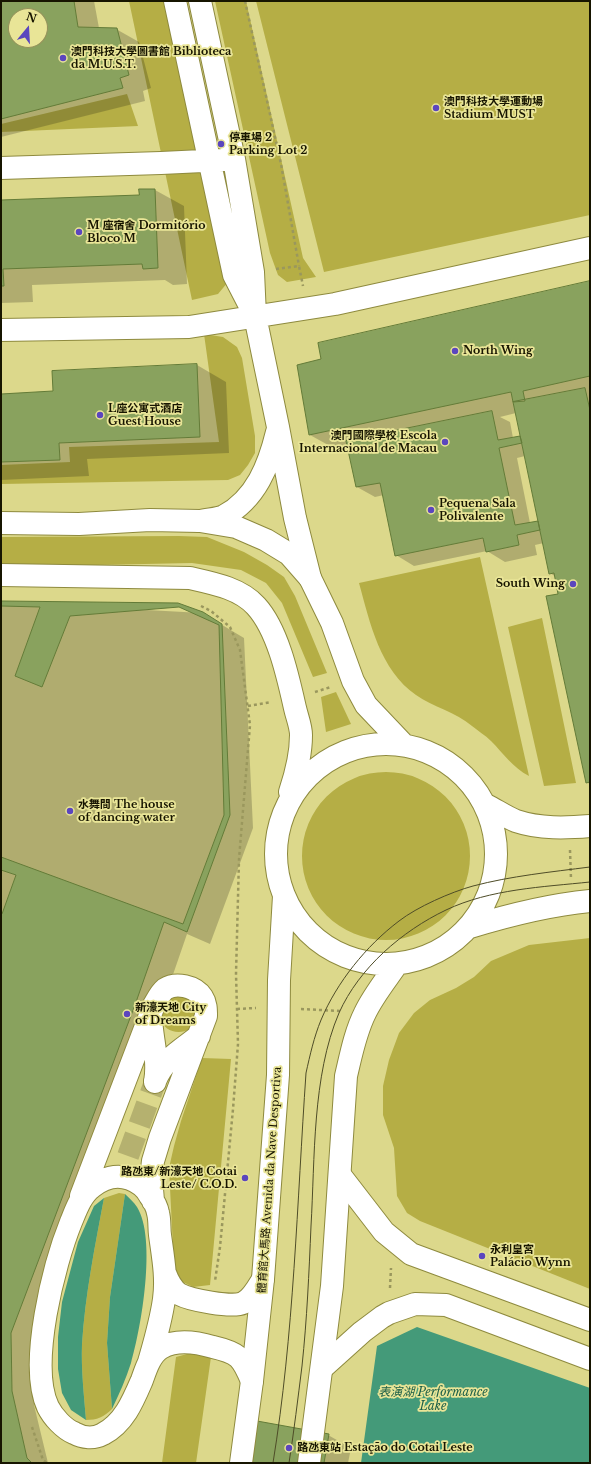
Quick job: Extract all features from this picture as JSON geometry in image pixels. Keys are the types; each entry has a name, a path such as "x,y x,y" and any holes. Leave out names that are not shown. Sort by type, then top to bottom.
{"main road":[{"path":"175,1 234,275 255,316"},
{"path":"200,1 234,159 253,272 255,316 295,518 310,578 332,623 352,682 366,705 403,744"},
{"path":"1,168 153,164 234,159"},
{"path":"1,330 189,327 335,304 590,248"},
{"path":"200,521 223,516 242,504 251,494 265,472 278,427"},
{"path":"1,523 79,524 150,520 200,521 236,527 266,540 289,554 310,578"},
{"path":"1,576 190,578 214,583 238,592 256,605 269,623 277,644 289,682 301,734 297,771 286,806 277,835 276,866 284,896 295,916 310,934 329,948 350,958 374,964 397,964 424,958 449,945 470,927 488,899 497,868 496,836 486,805 465,776 437,755 403,744 367,745 334,756 306,777 286,806"},
{"path":"486,805 516,820 538,826 568,828 590,826"},
{"name":"體育館大馬路 Avenida da Nave Desportiva","path":"241,1463 263,1279 278,1074 279,987 284,896"},
{"path":"470,927 499,918 581,902"},
{"path":"309,1463 332,1286 346,1076 352,1046 365,1013 382,984 397,964"},
{"path":"73,1216 81,1200 91,1187 105,1178 123,1177 138,1182 150,1194 158,1213 165,1273 164,1298 158,1330 149,1362 131,1405 112,1429 99,1436 86,1438 73,1433 58,1422 48,1407 43,1388 41,1363 49,1297 57,1263 73,1216 150,1014 159,996 165,989 172,986 182,985 195,990 202,997 206,1007 206,1016 169,1112 153,1161 151,1177 153,1201"},
{"path":"150,1014 157,1061 157,1072 154,1082 160,1070 168,1061 199,1036"},
{"path":"340,1175 384,1232 411,1254 590,1320"},
{"path":"165,1273 170,1284 179,1294 197,1300 234,1304 244,1303 255,1293 263,1279"},
{"path":"322,1368 362,1332 389,1313 415,1304 446,1305 590,1359"},
{"path":"149,1362 160,1349 174,1343 205,1344 229,1351 239,1356 252,1381"}],"path":[{"path":"245,1 281,164 307,309"},
{"path":"253,272 299,266"},
{"path":"199,605 211,611 230,627 240,650 250,725 239,859 236,974 238,1044 220,1248 211,1302"},
{"path":"568,828 581,902"},
{"path":"389,1313 393,1239"}],"shaded area":[{"path":"129,1 169,1 228,282 218,294 192,300"},
{"path":"215,1 246,1 303,258 316,277 287,282 278,275 270,253"},
{"name":"澳門科技大學運動場 Stadium MUST","path":"256,1 590,1 590,215 324,272"},
{"path":"127,94 138,126 1,132 1,124"},
{"path":"204,334 223,337 237,347 242,358 255,436 255,453 240,475 228,480 1,484 1,465 70,462 69,447 219,442"},
{"path":"1,537 207,537 244,552 284,577 295,596 327,673 313,677 282,603 266,583 241,570 192,563 1,567"},
{"path":"480,557 529,776 518,769 489,739 466,721 416,695 393,673 378,645 367,614 359,583"},
{"path":"542,618 576,783 544,786 508,627"},
{"path":"336,692 351,724 326,732 321,697"},
{"path":"378,772 394,772 418,778 433,786 446,796 456,809 464,824 469,840 469,872 464,888 456,903 446,916 433,926 410,937 394,940 378,940 354,934 339,926 326,916 316,903 305,880 302,864 302,848 308,824 316,809 326,796 339,786 362,775"},
{"path":"590,938 590,1289 420,1221 407,1213 397,1196 394,1148 383,1115 383,1086 389,1060 399,1033 414,1013 430,1000 456,988 474,977 491,961 529,945"},
{"path":"179,996 190,999 197,1009 190,1029 177,1032 168,1029 162,1023 161,1015 162,1005 172,997"},
{"path":"202,1058 231,1059 210,1285 193,1287 179,1280 174,1267 169,1168 181,1121"},
{"path":"119,1193 125,1194 110,1297 107,1343 112,1409 100,1418 86,1420 82,1344 88,1289 104,1198"},
{"path":"187,1354 211,1357 196,1463 162,1463 176,1357"}],"water":[{"path":"125,1194 137,1207 143,1221 147,1261 143,1307 135,1348 125,1381 112,1409 107,1343 110,1297"},
{"path":"104,1198 83,1326 82,1363 86,1420 71,1410 62,1393 58,1369 58,1337 62,1302 78,1242 94,1206"},
{"name":"表演湖 Performance Lake","path":"417,1327 590,1388 590,1463 361,1463 377,1346"}],"building":[{"name":"澳門科技大學圖書館 Biblioteca da M.U.S.T.","path":"1,1 74,1 78,27 117,28 129,75 120,78 123,88 1,119"},
{"name":"M 座宿舍 Dormitório Bloco M","path":"139,189 155,189 158,268 143,269 142,264 3,269 4,286 1,286 1,200 139,195"},
{"name":"North Wing","path":"590,281 590,376 523,391 525,401 513,402 511,392 309,435 297,365 321,359 318,343"},
{"name":"L座公寓式酒店 Guest House","path":"197,364 200,437 59,443 60,460 1,462 1,394 53,391 52,371"},
{"name":"South Wing","path":"585,388 590,410 590,782 586,783 546,596 558,594 554,573 549,574 513,402"},
{"path":"492,411 498,440 520,436 522,443 499,448 515,525 538,521 540,530 517,535 519,545 486,552 483,538 395,556 380,483 356,487 346,441"},
{"path":"1,601 178,603 203,612 222,624 230,815 187,932 164,922 135,1005 11,1333 12,1391 27,1458 32,1463 1,1463"},
{"path":"1,606 40,607 15,676 42,687 70,616 179,607 219,625 224,815 183,924 1,857"},
{"path":"1,870 16,875 2,914 1,913"},
{"name":"路氹東站 Estação do Cotai Leste","path":"257,1421 329,1434 324,1463 249,1463"}],"tunnel":[{"path":"128,1156 155,1082"}],"tram line":[{"path":"273,1463 286,1366 294,1268 306,1073 316,1033 335,992 364,953 375,942 406,916 434,900 473,886 487,883 590,867"},
{"path":"289,1463 302,1366 305,1331 309,1279 314,1146 319,1090 330,1037 339,1013 358,981 384,952 414,929 446,910 480,897 499,893 590,882"}],"place":[{"name":"澳門科技大學圖書館 Biblioteca da M.U.S.T.","path":"63,58"},
{"name":"澳門科技大學運動場 Stadium MUST","path":"436,108"},
{"name":"停車場 2 Parking Lot 2","path":"221,144"},
{"name":"M 座宿舍 Dormitório Bloco M","path":"79,232"},
{"name":"North Wing","path":"455,351"},
{"name":"L座公寓式酒店 Guest House","path":"100,415"},
{"name":"澳門國際學校 Escola Internacional de Macau","path":"445,442"},
{"name":"Pequena Sala Polivalente","path":"431,510"},
{"name":"South Wing","path":"573,584"},
{"name":"水舞間 The house of dancing water","path":"70,811"},
{"name":"新濠天地 City of Dreams","path":"127,1014"},
{"name":"路氹東/新濠天地 Cotai Leste/ C.O.D.","path":"245,1178"},
{"name":"永利皇宮 Palácio Wynn","path":"482,1256"},
{"name":"路氹東站 Estação do Cotai Leste","path":"289,1448"}]}
